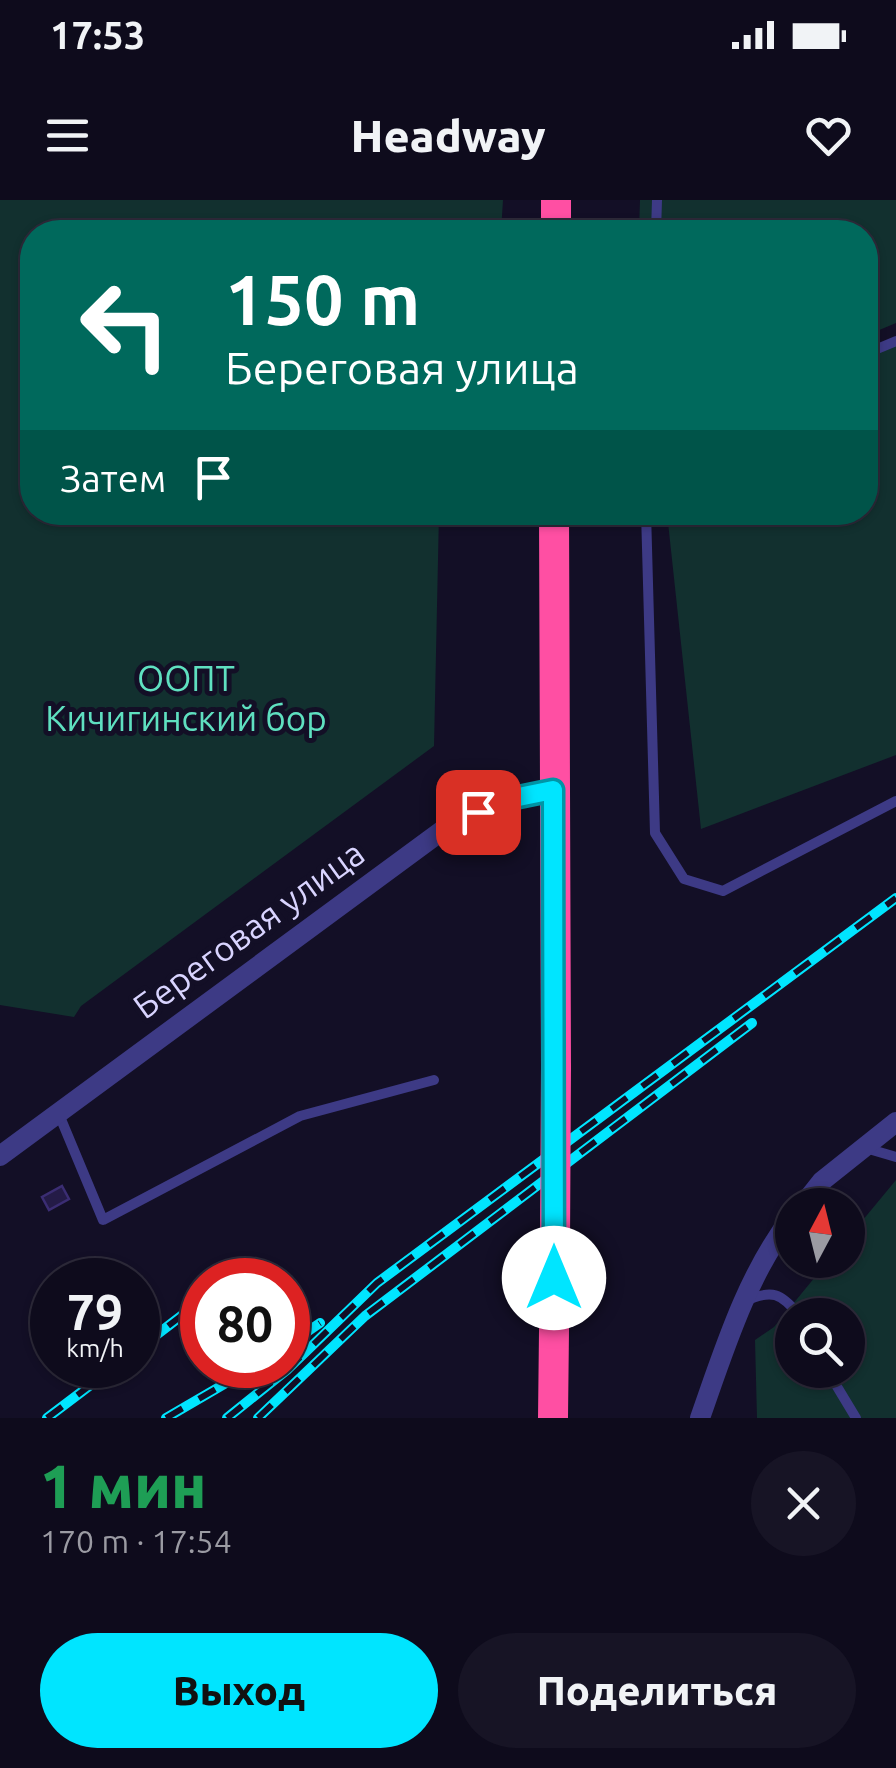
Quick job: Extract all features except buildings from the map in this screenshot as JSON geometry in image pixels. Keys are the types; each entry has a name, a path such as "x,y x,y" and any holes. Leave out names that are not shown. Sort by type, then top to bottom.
{"highway":[{"path":"553,1418 554,525"}],"street":[{"name":"Береговая улица","path":"0,1156 451,824 504,800 553,790"},
{"path":"816,1188 896,1122"},
{"path":"700,1418 744,1301 775,1243"}],"lane":[{"path":"646,525 655,832 684,879 723,891 896,801"},
{"path":"57,1112 104,1220 300,1116 434,1080"},
{"path":"861,1147 896,1157"},
{"path":"744,1301 763,1293 784,1298"},
{"path":"838,1388 856,1418"}],"green space":[{"name":"ООПТ Кичигинский бор","path":"0,200 503,200 502,220 20,220 20,525 439,525 434,746 81,1006 74,1017 0,1005"},
{"path":"640,200 896,200 896,323 878,331 878,220 639,220"},
{"path":"896,339 896,755 701,829 668,525 878,525 878,347"},
{"path":"896,1180 896,1418 757,1418 755,1340 775,1326 775,1388 865,1388 865,1298 798,1298 814,1278 865,1278 865,1217"}],"railway":[{"path":"227,1418 288,1369 377,1283 896,898"},
{"path":"258,1418 365,1316 752,1023"},
{"path":"160,1332 180,1317"},
{"path":"310,1330 320,1323"},
{"path":"47,1418 87,1388"},
{"path":"166,1418 218,1388"}],"route":[{"path":"478,812 504,800 553,790 554,1278"}]}
